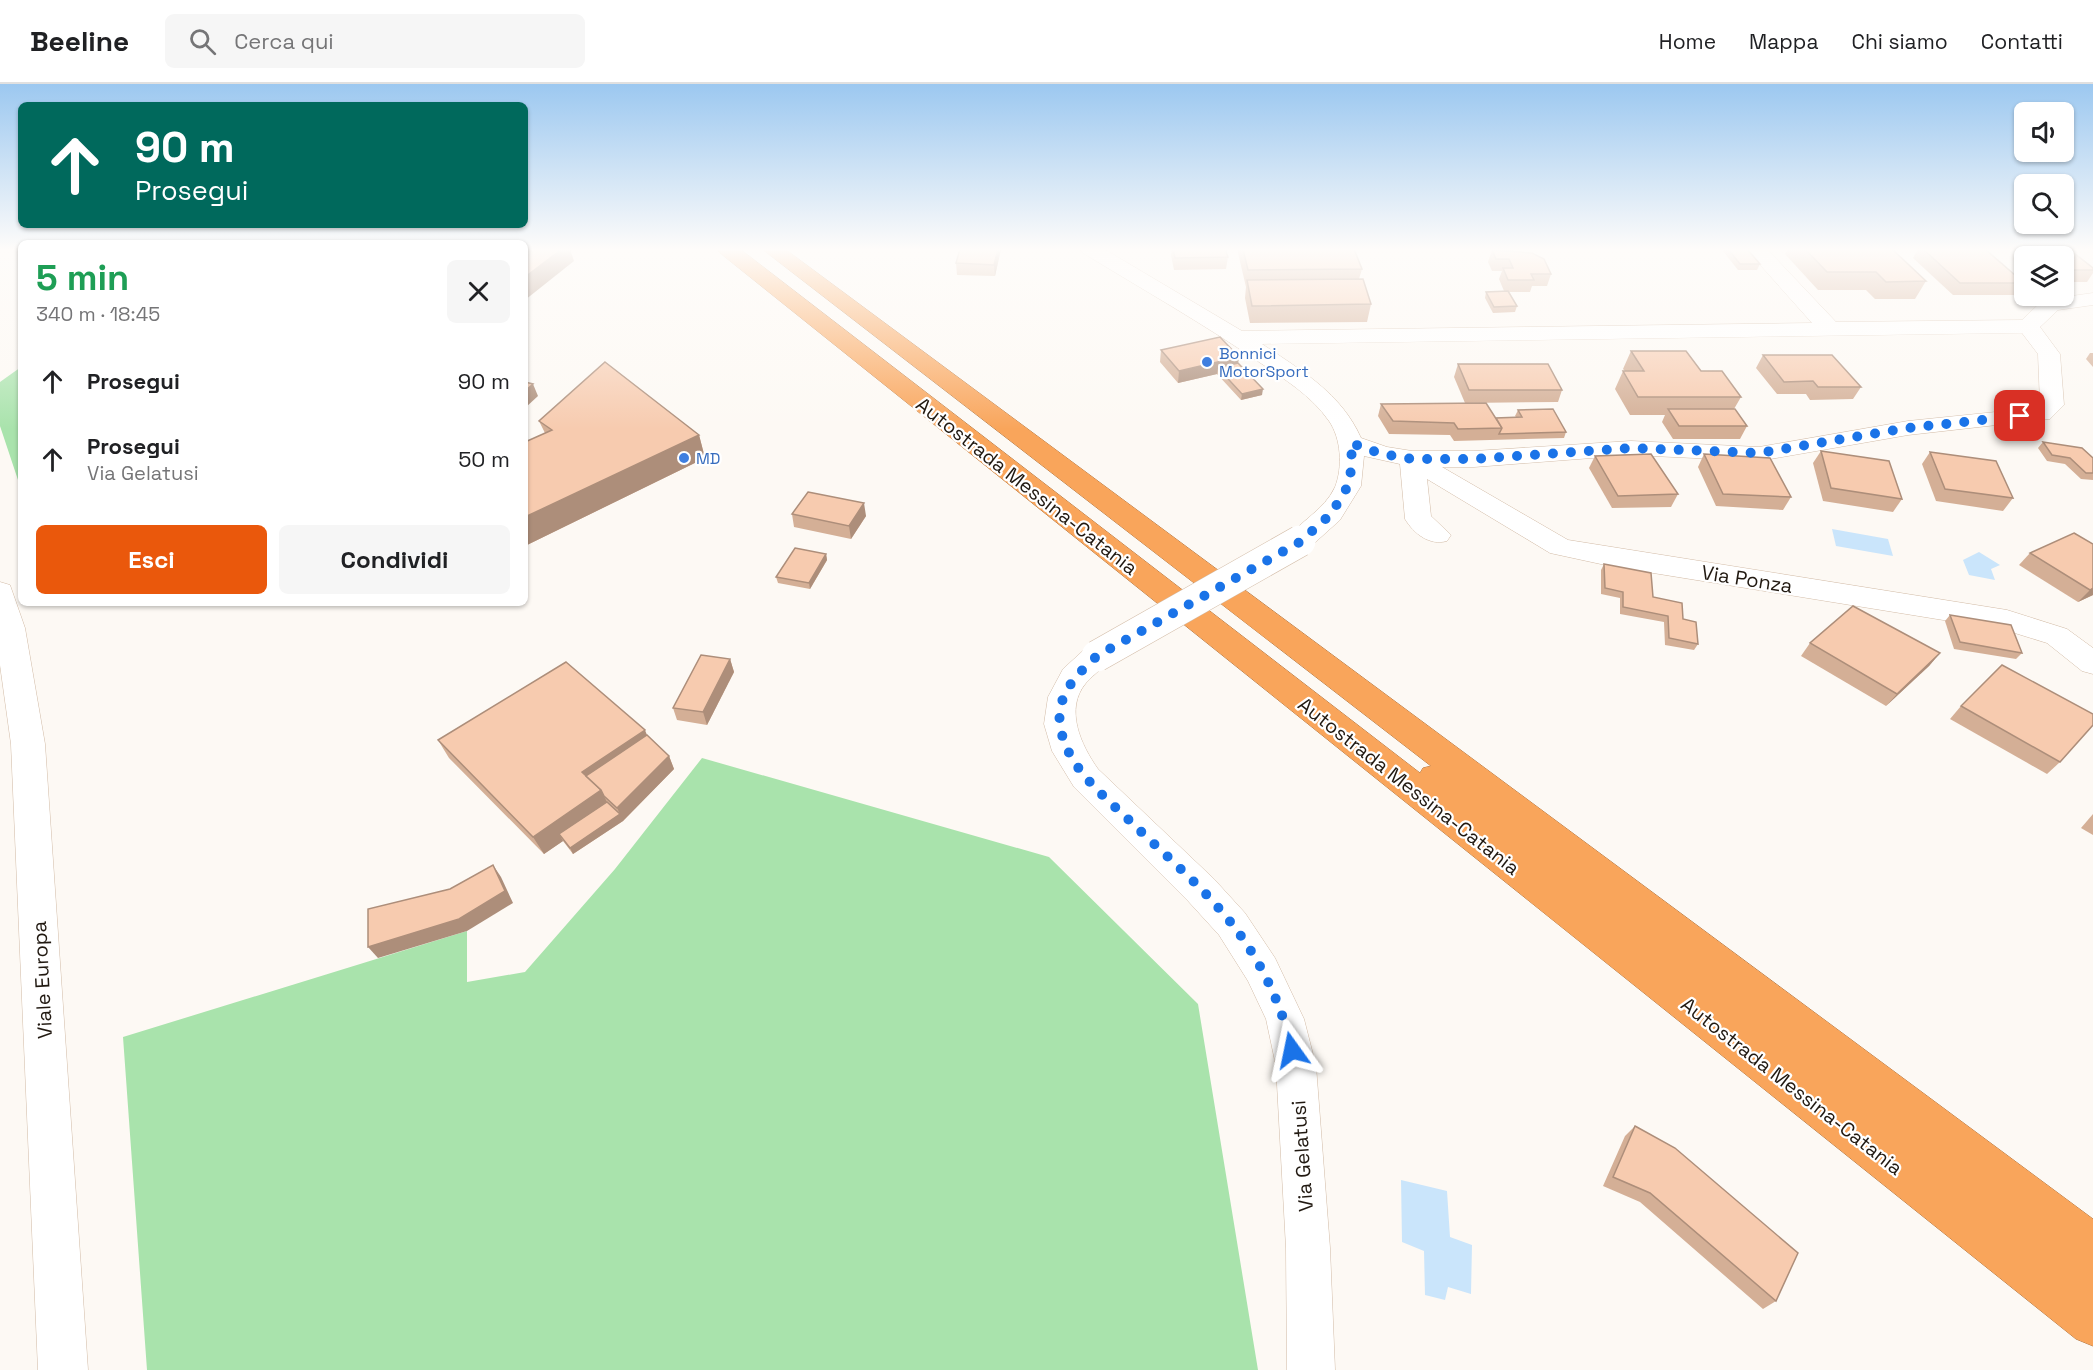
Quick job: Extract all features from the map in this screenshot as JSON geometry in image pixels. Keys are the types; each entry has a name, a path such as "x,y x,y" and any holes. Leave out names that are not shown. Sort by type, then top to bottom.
{"highway":[{"name":"Autostrada Messina-Catania","path":"803,309 2093,1322"},
{"path":"828,309 1934,1160 2093,1278"},
{"name":"Autostrada Messina-Catania","path":"851,309 2093,1247"}],"main road":[{"name":"Viale Europa","path":"4,618 11,697 31,790 63,1370"}],"street":[{"path":"1190,309 1238,338 1325,400 1342,422 1351,443 1382,454 1412,459 1474,459 1631,448 1759,453 1908,428 2042,414 2052,405 2049,354 2028,326"},
{"path":"1812,309 1832,330"},
{"path":"1238,338 2028,326 2047,309"},
{"name":"Via Gelatusi","path":"1311,1370 1308,1248 1296,1066 1286,1019 1262,970 1232,924 1201,890 1086,778 1068,751 1060,724 1063,697 1074,677 1097,656 1300,542 1331,514 1348,486 1352,465 1351,443"},
{"path":"1412,459 1418,519 1438,535"},
{"name":"Via Ponza","path":"1412,459 1560,547 1610,557 2007,620 2057,636 2093,663"}],"green space":[{"path":"18,369 18,480 0,426 0,382"},
{"path":"702,758 1049,857 1198,1004 1258,1370 147,1370 123,1037 467,931 467,982 525,972 615,869"}],"water":[{"path":"1832,529 1888,539 1893,556 1836,546"},
{"path":"1979,552 2000,565 1991,569 1995,580 1969,575 1963,560"},
{"path":"1401,1180 1447,1191 1450,1237 1472,1245 1471,1294 1448,1287 1445,1300 1425,1295 1424,1251 1402,1242"}],"building":[{"path":"1220,337 1239,357 1179,371 1161,350"},
{"path":"1631,351 1686,351 1701,371 1722,371 1741,397 1638,397 1623,371 1644,371"},
{"path":"1763,355 1832,355 1861,387 1818,387 1813,381 1784,382"},
{"path":"605,362 699,435 528,516 528,441 552,430 539,421"},
{"path":"1238,363 1263,389 1242,394 1218,368"},
{"path":"1458,364 1548,364 1562,390 1469,390"},
{"path":"1486,403 1502,428 1458,429 1454,423 1393,421 1381,404"},
{"path":"1553,409 1566,432 1499,434 1502,428 1496,418 1522,417 1518,410"},
{"path":"1668,409 1735,409 1747,426 1679,426"},
{"path":"2043,442 2082,448 2093,458 2093,473 2086,473 2070,458 2052,455"},
{"path":"1821,451 1889,461 1902,499 1831,488"},
{"path":"1930,452 1996,461 2013,498 1945,489"},
{"path":"1651,454 1678,494 1618,496 1595,456"},
{"path":"1704,454 1770,458 1791,497 1723,494"},
{"path":"808,492 864,503 849,526 792,514"},
{"path":"2074,533 2093,544 2093,588 2090,590 2030,553"},
{"path":"795,548 826,554 809,583 776,577"},
{"path":"1604,564 1651,573 1653,597 1682,603 1683,619 1696,622 1698,644 1669,638 1668,616 1623,607 1623,592 1605,588"},
{"path":"1853,606 1940,653 1897,694 1810,643"},
{"path":"1950,615 2011,625 2022,653 1960,642"},
{"path":"701,655 730,659 703,712 673,708"},
{"path":"566,662 645,730 582,772 601,790 533,837 438,740"},
{"path":"2002,665 2093,714 2093,725 2060,762 1961,706"},
{"path":"647,735 669,756 617,808 586,776"},
{"path":"607,802 620,814 570,848 559,834"},
{"path":"493,865 505,891 459,919 368,947 368,909 450,889"},
{"path":"1635,1126 1675,1148 1798,1253 1776,1301 1650,1193 1613,1177"}],"place":[{"name":"Bonnici MotorSport","path":"1207,362"},
{"name":"MD","path":"684,458"}],"route":[{"path":"1292,1050 1286,1019 1262,970 1232,924 1201,890 1086,778 1068,751 1060,724 1063,697 1074,677 1097,656 1300,542 1331,514 1348,486 1352,465 1351,443 1382,454 1412,459 1474,459 1631,448 1759,453 1908,428 2020,416"}]}
